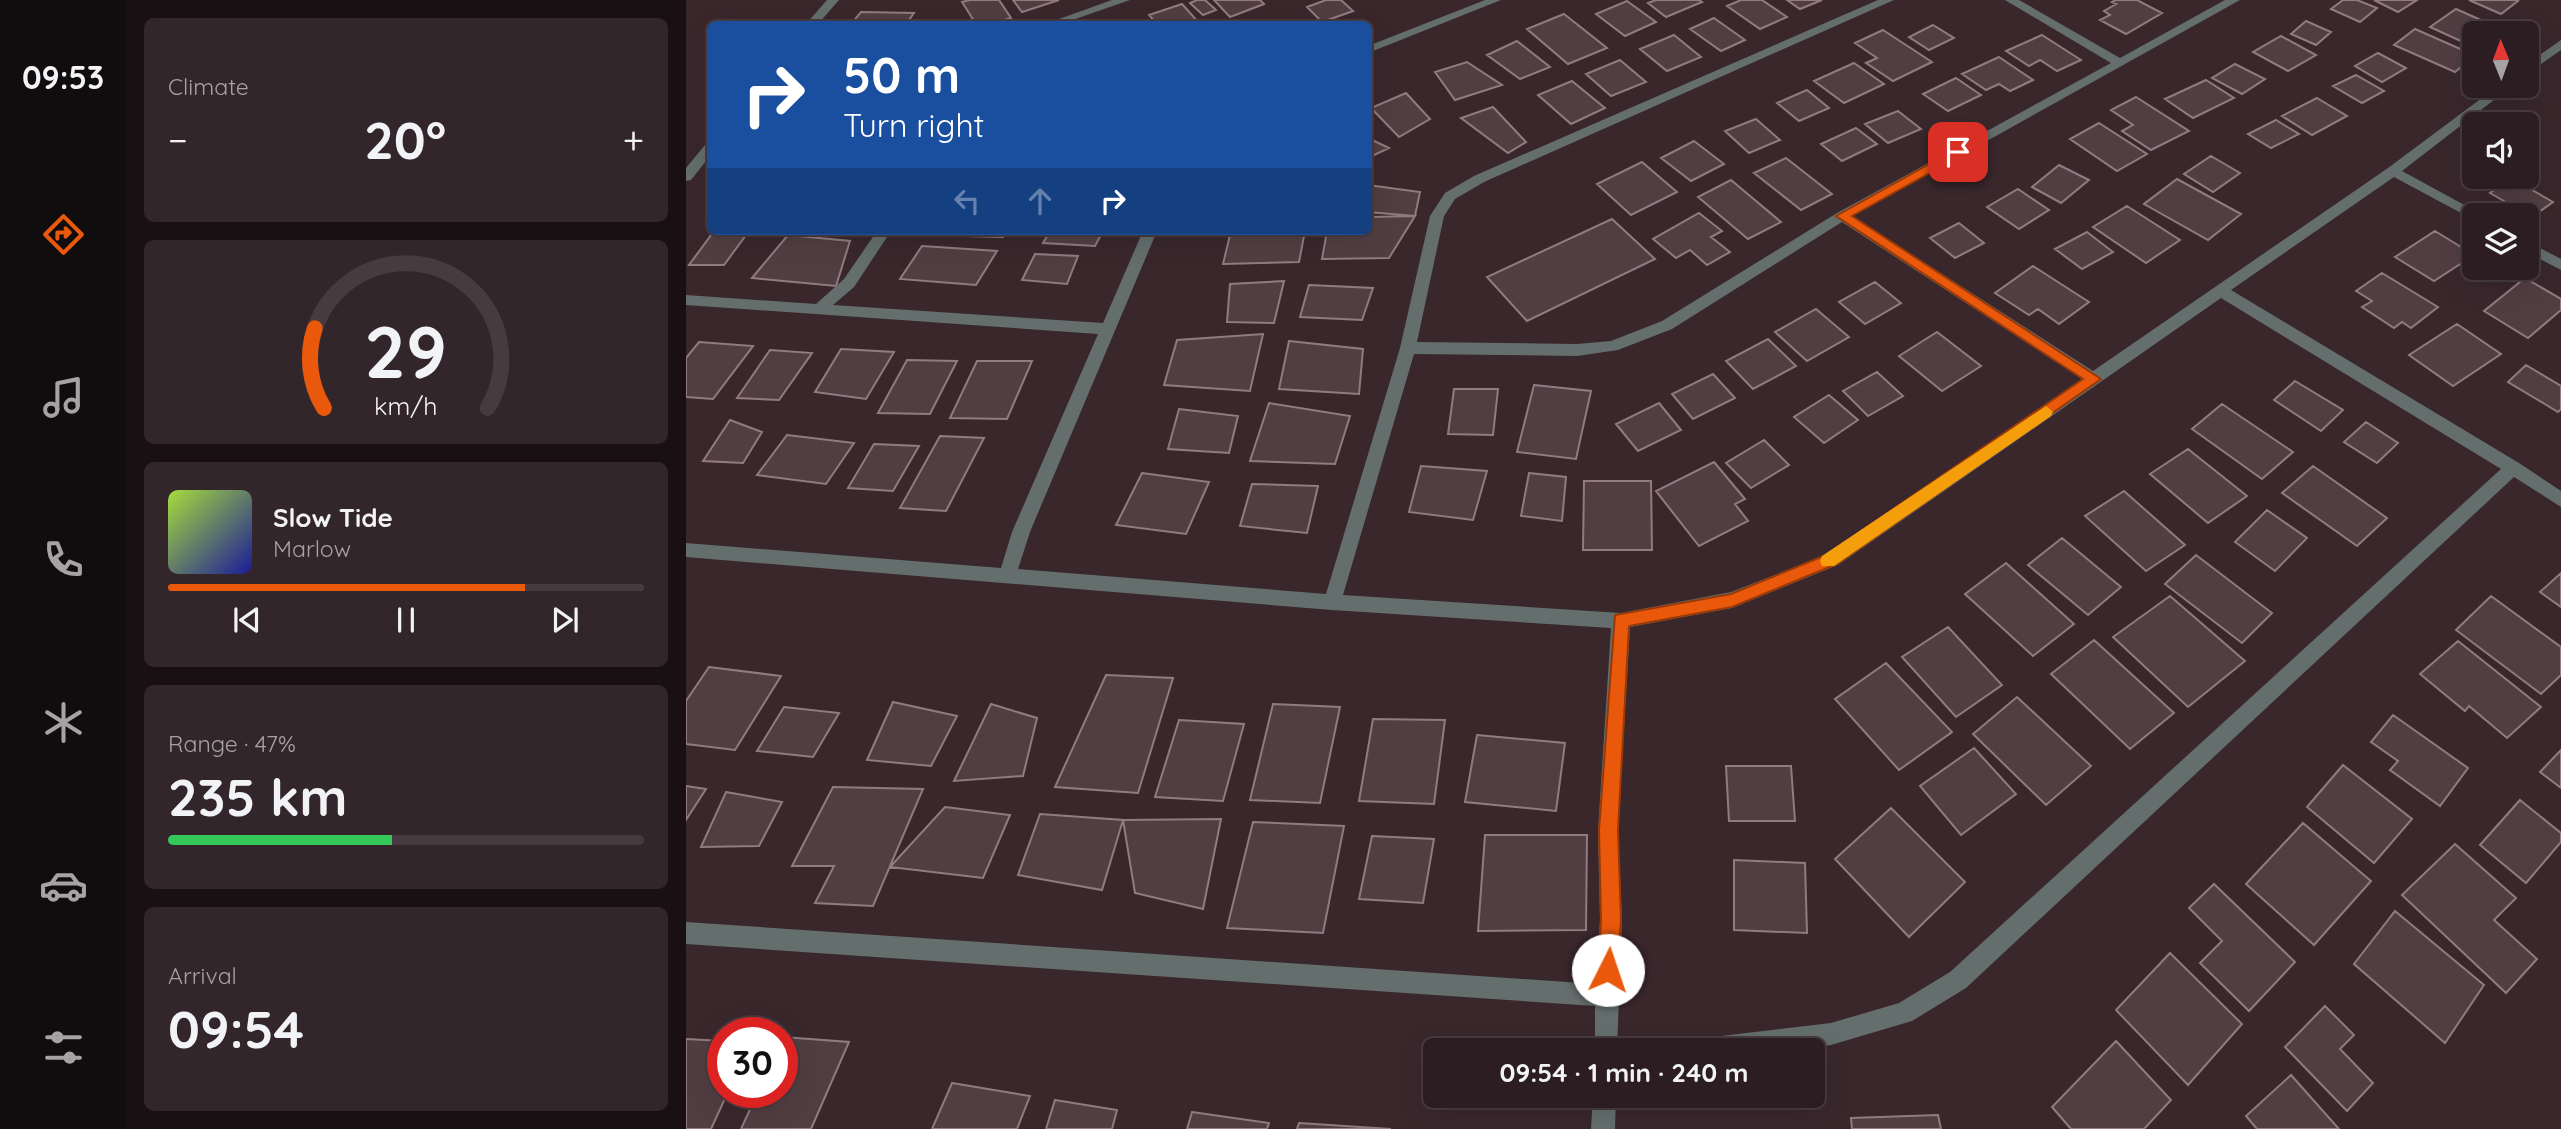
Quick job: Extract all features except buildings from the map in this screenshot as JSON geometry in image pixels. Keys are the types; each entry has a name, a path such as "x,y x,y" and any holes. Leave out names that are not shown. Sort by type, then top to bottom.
{"street":[{"path":"815,21 833,0"},
{"path":"1060,21 1124,0"},
{"path":"1372,48 1495,0"},
{"path":"1332,601 1408,348 1437,216 1450,196 1479,179 1888,0"},
{"path":"2011,0 2120,62"},
{"path":"1408,348 1577,350 1613,346 1667,325 1842,216 2234,0"},
{"path":"2539,61 2561,44"},
{"path":"686,551 1621,621 1732,600 1832,560 2221,291 2490,98"},
{"path":"686,177 707,152"},
{"path":"2393,170 2462,209"},
{"path":"1842,216 2094,379"},
{"path":"819,309 849,283 881,235"},
{"path":"1007,576 1021,532 1148,235"},
{"path":"2539,253 2561,265"},
{"path":"2221,291 2513,468 2561,500"},
{"path":"686,300 1110,329"},
{"path":"1798,1038 1832,1034 1904,1013 1958,980 2513,468"},
{"path":"1606,1038 1611,920 1608,830 1621,621"},
{"path":"686,933 1606,996"},
{"path":"1603,1129 1604,1108"}],"slow traffic":[{"path":"1828,561 2046,412"}],"route":[{"path":"1608,970 1611,920 1608,830 1621,621 1732,600 1832,560 2094,379 1842,216 1958,152"}]}
